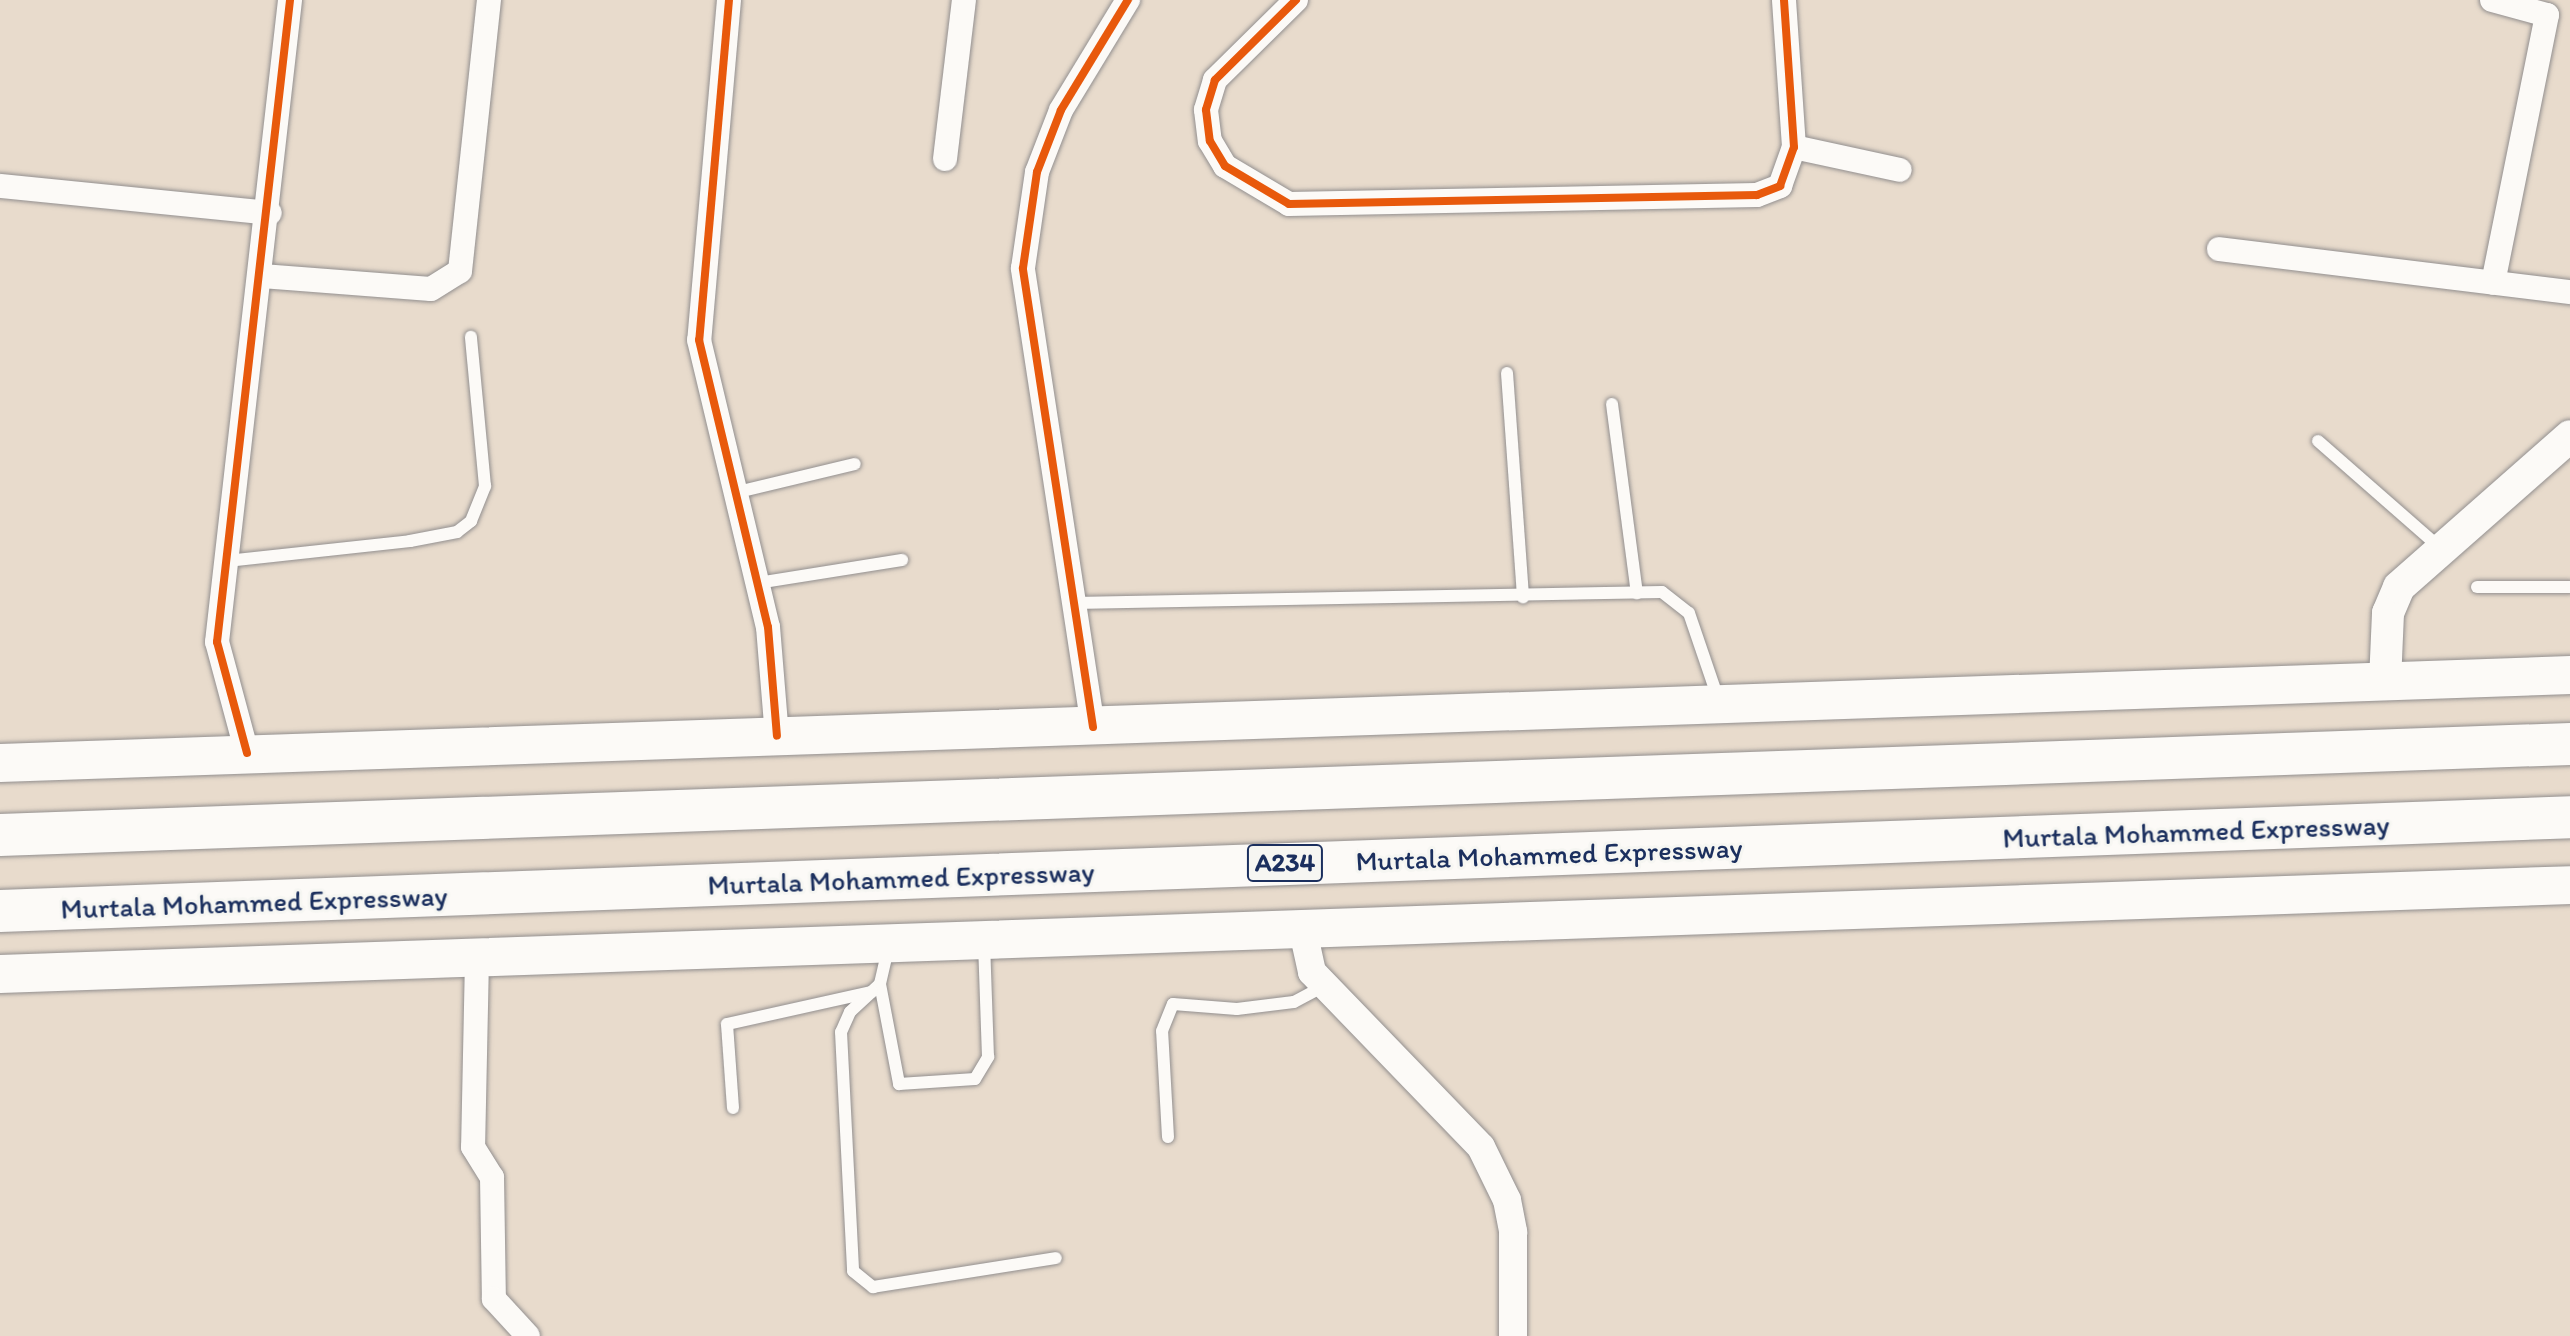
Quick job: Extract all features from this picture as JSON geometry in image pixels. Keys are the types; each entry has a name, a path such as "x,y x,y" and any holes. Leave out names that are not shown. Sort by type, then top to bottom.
{"highway":[{"path":"0,763 1721,707 2570,675"},
{"path":"0,835 2570,744"},
{"name":"Murtala Mohammed Expressway","path":"0,911 2570,817"},
{"path":"0,974 888,946 2570,885"}],"main road":[{"path":"2385,682 2388,613 2399,587 2570,436"}],"street":[{"path":"247,753 217,642 270,213 290,0"},
{"path":"262,276 431,289 460,271 489,0"},
{"path":"729,0 699,340 758,583 777,736"},
{"path":"945,159 964,0"},
{"path":"1093,727 1023,268 1037,172 1061,110 1128,0"},
{"path":"1296,0 1215,80 1206,110 1210,141 1225,166 1289,204 1757,195 1780,186 1794,147 1784,0"},
{"path":"2492,0 2551,8 2493,283"},
{"path":"1794,147 1900,170"},
{"path":"0,186 270,213"},
{"path":"2219,249 2570,292"},
{"path":"1303,931 1308,962 1324,986 1481,1147 1507,1200 1513,1232 1513,1336"},
{"path":"477,959 473,1147 492,1177 494,1299 528,1336"}],"lane":[{"path":"227,561 410,541 457,532 471,521 485,486 471,337"},
{"path":"1507,373 1523,597"},
{"path":"1612,404 1637,593"},
{"path":"2318,441 2442,549"},
{"path":"738,492 855,464"},
{"path":"758,583 902,560"},
{"path":"2477,587 2570,587"},
{"path":"1074,603 1662,592 1689,613 1721,707"},
{"path":"888,946 877,988 899,1084 975,1079 988,1057 984,942"},
{"path":"1168,1137 1162,1031 1173,1004 1237,1009 1294,1002 1324,986"},
{"path":"733,1108 727,1024 877,988"},
{"path":"877,988 850,1012 841,1032 860,1283 873,1287 1056,1258"}],"cycle path":[{"path":"247,753 217,642 290,0"},
{"path":"729,0 699,340 768,627 777,736"},
{"path":"1093,727 1023,268 1037,172 1061,110 1128,0"},
{"path":"1296,0 1215,80 1206,110 1210,141 1225,166 1289,204 1757,195 1780,186 1794,147 1784,0"}]}
